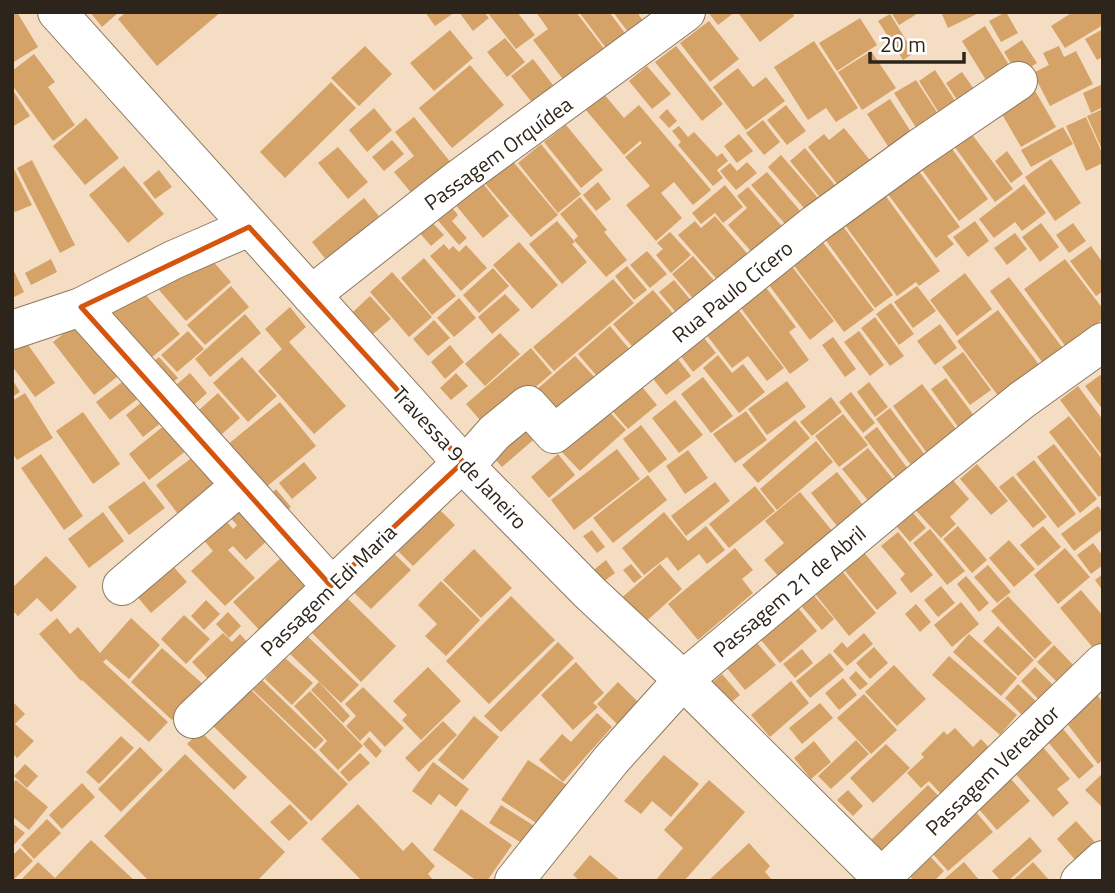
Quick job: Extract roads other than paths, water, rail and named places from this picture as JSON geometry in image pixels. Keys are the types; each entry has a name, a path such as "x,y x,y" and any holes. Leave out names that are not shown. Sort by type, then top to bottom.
{"street":[{"name":"Travessa 9 de Janeiro","path":"57,12 464,464 589,592 683,680 884,879"},
{"name":"Passagem Orquídea","path":"311,295 460,178 686,12"},
{"name":"Rua Paulo Cícero","path":"464,464 494,433 528,405 554,434 815,225 918,149 1018,81"},
{"path":"12,330 81,307 173,260 248,227"},
{"path":"81,307 331,586"},
{"name":"Passagem 21 de Abril","path":"513,881 611,760 683,680 957,452 1022,400 1103,342"},
{"name":"Passagem Edi Maria","path":"194,719 331,586 464,464"},
{"path":"122,586 240,486"},
{"name":"Passagem Vereador","path":"884,879 1103,663"},
{"path":"1080,881 1103,860"}]}
